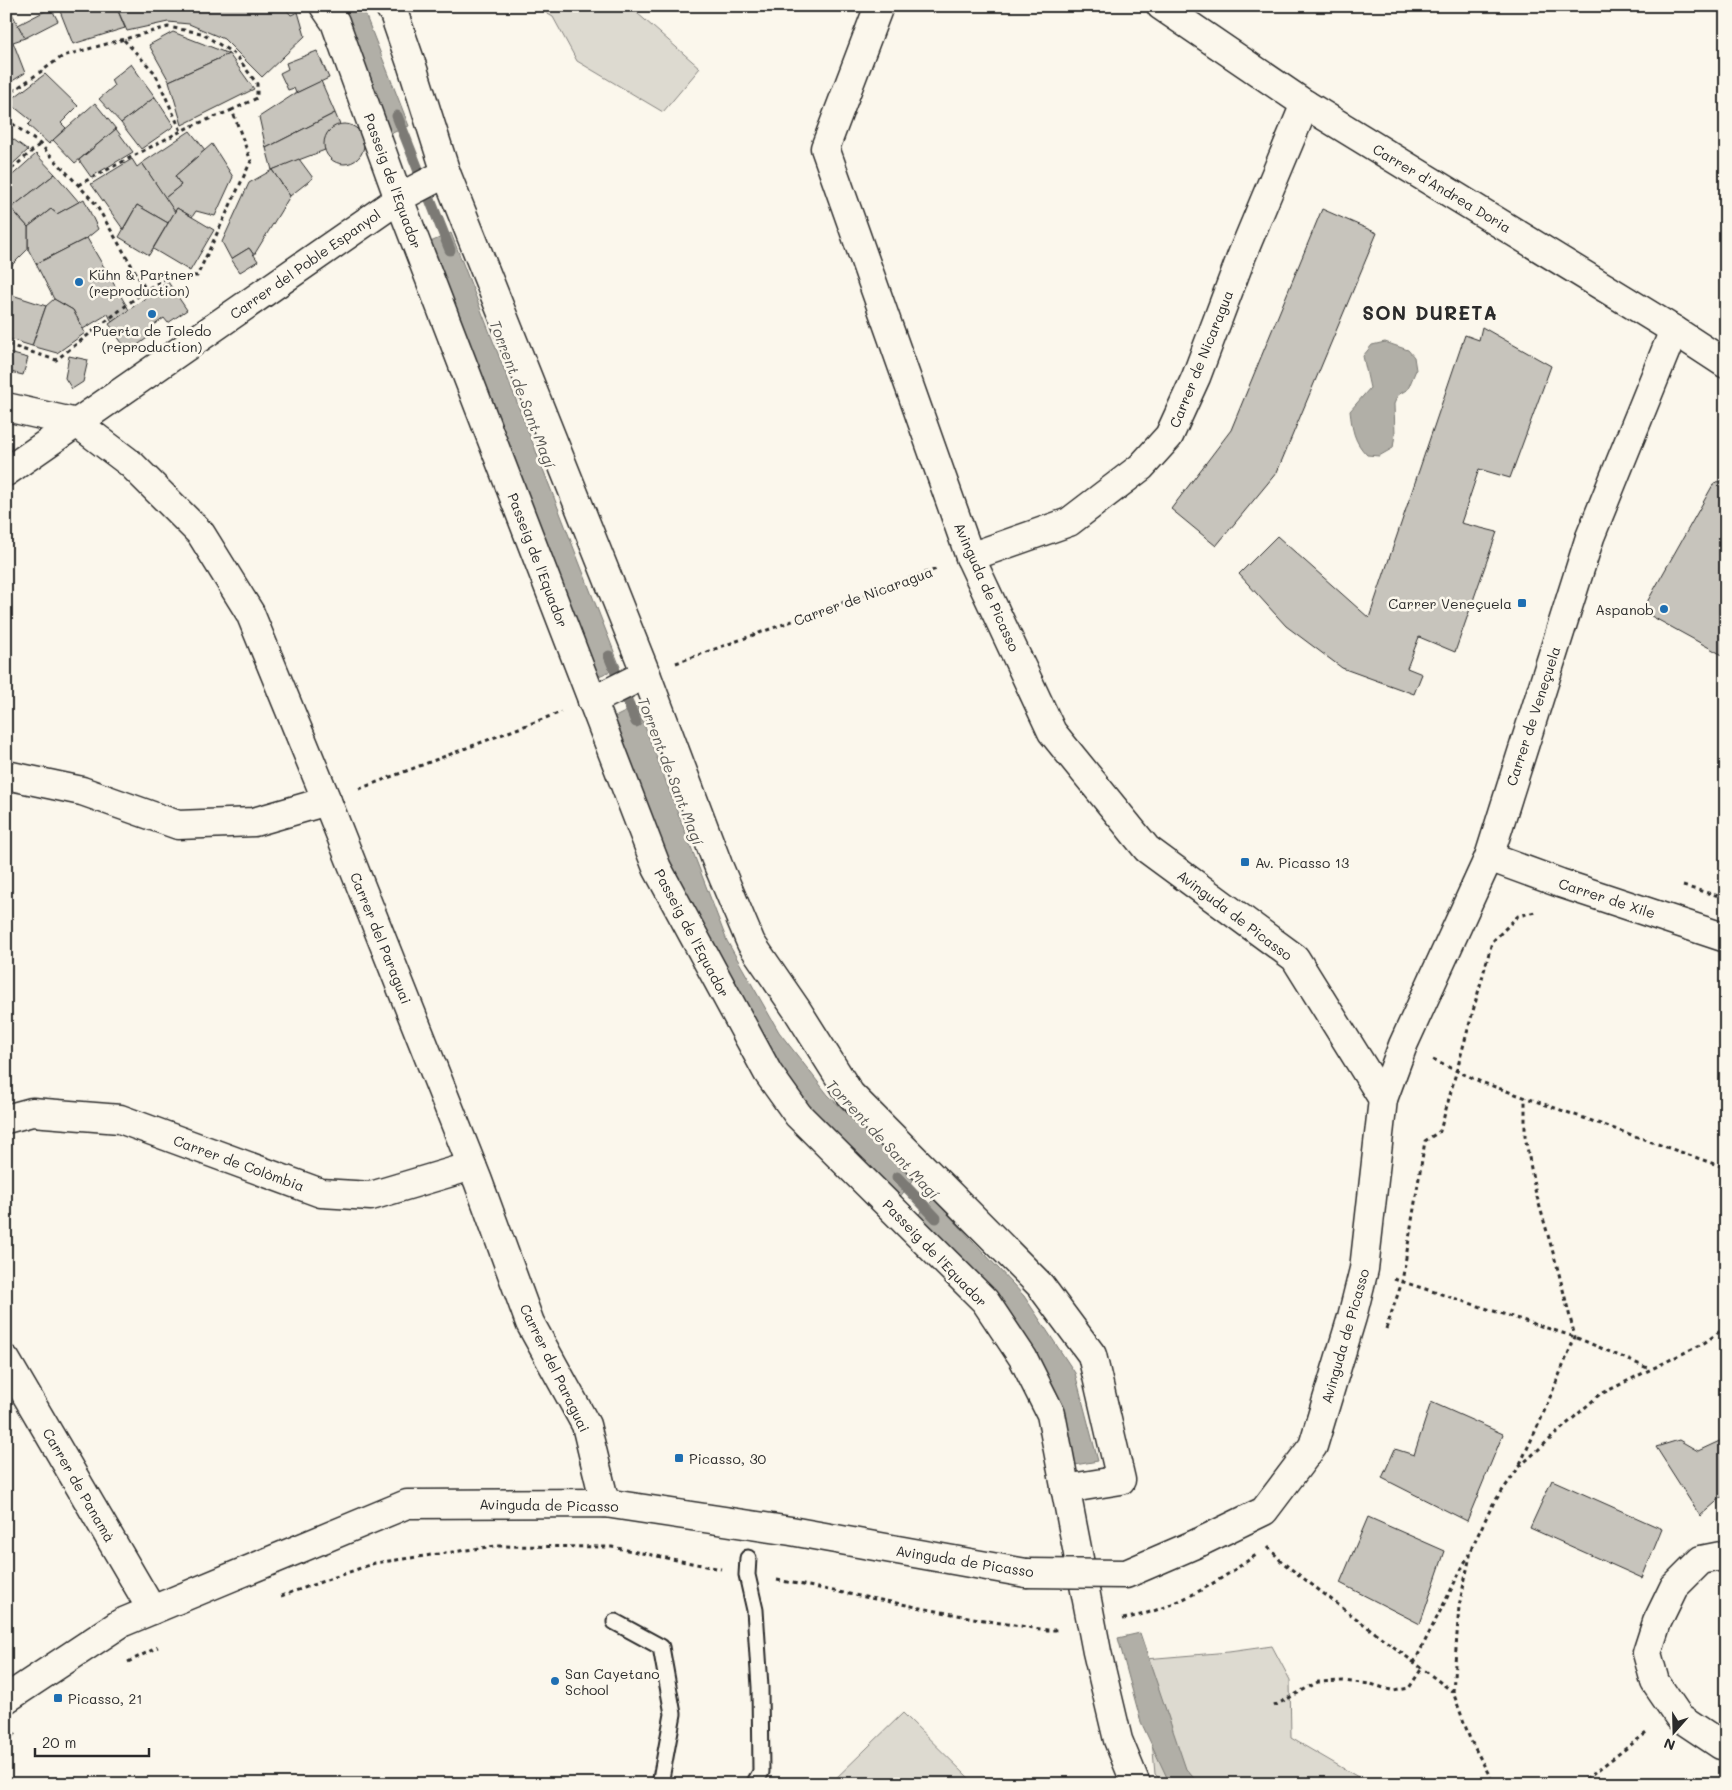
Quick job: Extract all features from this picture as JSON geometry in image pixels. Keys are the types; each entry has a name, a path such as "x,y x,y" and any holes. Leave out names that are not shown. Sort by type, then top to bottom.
{"street":[{"name":"Passeig de l'Equador","path":"324,6 335,22 403,196 619,687 718,865 751,943 797,1010 850,1094 1040,1285 1092,1355 1121,1480 1066,1490 1051,1414 1023,1358 985,1301 798,1115 768,1072 657,868 619,687 443,175 412,66 394,14 389,6"},
{"name":"Avinguda de Picasso","path":"6,1699 121,1623 407,1504 605,1503 791,1531 1026,1573 1126,1574 1200,1542 1264,1511 1313,1446 1352,1317 1364,1270 1383,1099 1295,958 1147,849 1052,732 970,557 825,148 879,6"},
{"name":"Carrer d'Andrea Doria","path":"1161,6 1305,104 1674,330 1726,364"},
{"name":"Carrer de Nicaragua","path":"970,557 1069,522 1141,467 1169,436 1196,377 1242,255 1305,104"},
{"name":"Carrer del Poble Espanyol","path":"6,472 403,196 443,175"},
{"name":"Carrer de Veneçuela","path":"1383,1099 1403,1045 1488,857 1590,537 1674,330"},
{"path":"6,407 77,423"},
{"name":"Carrer del Paraguai","path":"77,423 131,464 201,534 250,613 472,1166 530,1323 586,1425 605,1503"},
{"path":"6,776 82,791 178,825 254,822 327,801"},
{"name":"Carrer de Xile","path":"1488,857 1726,938"},
{"name":"Carrer de Colòmbia","path":"6,1119 32,1112 120,1119 321,1193 371,1196 472,1166"},
{"name":"Carrer de Panamà","path":"6,1360 152,1610"},
{"path":"1066,1490 1099,1660 1118,1740 1136,1784"},
{"path":"1726,1555 1701,1560 1674,1587 1657,1622 1648,1653 1655,1682 1679,1717 1726,1746"}],"lane":[{"path":"748,1558 747,1575 755,1610 760,1687 761,1772 754,1784"},
{"path":"615,1622 660,1647 673,1714 660,1784"}],"path":[{"path":"6,96 63,56 168,27 202,33 236,55 257,84 257,98 181,131 78,185"},
{"path":"124,39 155,73 181,131"},
{"path":"6,344 56,360 146,290 171,275 197,276 251,160 232,110"},
{"path":"6,119 40,144 95,203 146,290"},
{"path":"6,174 40,144"},
{"name":"Carrer de Nicaragua","path":"327,801 619,687 970,557"},
{"path":"1403,1045 1456,1072 1726,1168"},
{"path":"1414,1663 1493,1504 1519,1467 1575,1337 1535,1190 1525,1136 1525,1097"},
{"path":"1364,1270 1575,1337 1651,1370"},
{"path":"1519,1467 1599,1395 1704,1344 1726,1327"},
{"path":"1243,1521 1282,1562 1453,1692"},
{"path":"276,1597 375,1563 495,1546 612,1548 994,1622"},
{"path":"1472,1547 1459,1606 1453,1692 1470,1739 1494,1784"},
{"path":"126,1662 161,1645"},
{"path":"1274,1706 1318,1682 1342,1681 1371,1684 1394,1691 1410,1688 1422,1668"},
{"path":"1579,1784 1675,1711"},
{"path":"6,1740 22,1729"}],"shaded area":[{"path":"334,6 362,6 409,126 385,136"},
{"path":"534,6 629,6 700,68 663,112 577,61 553,17"},
{"path":"451,233 620,667 594,678 426,244"},
{"path":"1385,342 1408,350 1414,357 1416,370 1408,389 1398,395 1394,404 1395,434 1393,448 1379,456 1367,455 1354,435 1350,411 1370,388 1363,356 1372,345"},
{"path":"637,706 727,941 779,1032 828,1095 915,1178 895,1203 795,1098 680,900 609,720"},
{"path":"934,1199 1024,1296 1075,1373 1098,1461 1075,1465 1019,1336 915,1218"},
{"path":"1140,1633 1186,1769 1199,1784 1170,1784 1141,1722 1118,1638"},
{"path":"1272,1646 1290,1680 1291,1738 1370,1784 1165,1784 1155,1774 1145,1659 1229,1652"},
{"path":"903,1713 975,1784 830,1784"}],"building":[{"path":"58,6 116,6 125,28 73,44"},
{"path":"116,6 283,6 291,15 298,12 305,36 262,77 224,39 189,24 168,22 127,31"},
{"path":"9,8 25,38 13,42 25,73 6,85 6,9"},
{"path":"51,8 58,21 25,38 18,25"},
{"path":"173,32 229,54 169,81 149,45"},
{"path":"317,51 329,78 296,93 294,88 288,90 280,73 288,69 286,63"},
{"path":"229,54 254,89 182,125 169,81"},
{"path":"131,64 155,97 121,123 99,99 114,86 111,80"},
{"path":"45,74 78,106 61,123 66,128 49,144 28,125 32,121 8,102"},
{"path":"321,81 335,113 266,148 259,117 296,93"},
{"path":"155,97 174,126 141,149 121,123"},
{"path":"95,103 116,129 75,163 53,140"},
{"path":"335,113 340,125 329,131 325,150 272,170 266,148"},
{"path":"344,124 358,130 364,144 358,158 344,164 330,158 324,144 330,130"},
{"path":"116,129 133,152 91,177 79,160"},
{"path":"190,131 205,150 175,176 181,185 165,198 142,163"},
{"path":"6,134 28,150 6,170"},
{"path":"212,144 233,177 215,216 196,211 192,217 177,208 175,212 165,198 181,185 175,176"},
{"path":"36,154 55,174 11,208 6,203 6,181"},
{"path":"132,159 137,167 142,163 175,212 168,223 137,205 123,229 91,184"},
{"path":"299,159 313,178 290,196 272,170"},
{"path":"272,170 290,196 254,255 249,248 231,259 222,242 249,183"},
{"path":"55,174 79,202 57,214 51,209 28,227 11,208"},
{"path":"84,199 98,229 87,238 36,264 28,249 28,227 51,209 57,214"},
{"path":"6,203 28,227 28,249 6,271"},
{"path":"137,205 168,223 149,255 119,237"},
{"path":"177,208 214,230 190,271 153,249"},
{"path":"1322,209 1377,233 1277,472 1216,546 1171,509 1231,430"},
{"name":"Kühn & Partner (reproduction)","path":"87,238 129,310 112,322 108,314 83,329 73,310 54,299 36,264"},
{"path":"249,248 258,261 240,272 231,259"},
{"name":"Puerta de Toledo (reproduction)","path":"168,282 187,310 168,323 164,318 146,331 150,336 128,352 109,324"},
{"path":"6,293 46,306 32,346 6,338"},
{"path":"54,299 73,310 85,333 57,353 32,346 46,306"},
{"path":"1482,327 1551,366 1510,478 1479,469 1461,523 1497,532 1455,652 1419,637 1407,668 1422,674 1414,694 1342,668 1286,626 1239,574 1277,536 1369,618 1465,335 1479,340"},
{"path":"9,353 28,358 23,375 6,371 6,360"},
{"path":"69,356 88,360 83,382 72,389 65,378"},
{"path":"1726,479 1726,657 1642,611 1714,483"},
{"path":"1431,1402 1503,1434 1467,1521 1382,1478 1395,1449 1414,1455"},
{"path":"1726,1438 1726,1500 1723,1496 1700,1516 1656,1447 1679,1440 1698,1451"},
{"path":"1552,1480 1662,1529 1642,1578 1530,1528"},
{"path":"1368,1517 1445,1551 1420,1624 1340,1583"}],"waterway":[{"name":"Torrent de Sant Magí","path":"397,116 450,250"},
{"name":"Torrent de Sant Magí","path":"609,656 636,722"},
{"name":"Torrent de Sant Magí","path":"897,1177 936,1218"}],"place":[{"name":"Kühn & Partner (reproduction)","path":"79,282"},
{"name":"Puerta de Toledo (reproduction)","path":"152,314"},
{"name":"Carrer Veneçuela","path":"1522,603"},
{"name":"Aspanob","path":"1664,609"},
{"name":"Av. Picasso 13","path":"1245,862"},
{"name":"Picasso, 30","path":"679,1458"},
{"name":"San Cayetano School","path":"555,1681"},
{"name":"Picasso, 21","path":"58,1698"}],"district":[{"name":"SON DURETA","path":"1430,312"}]}
